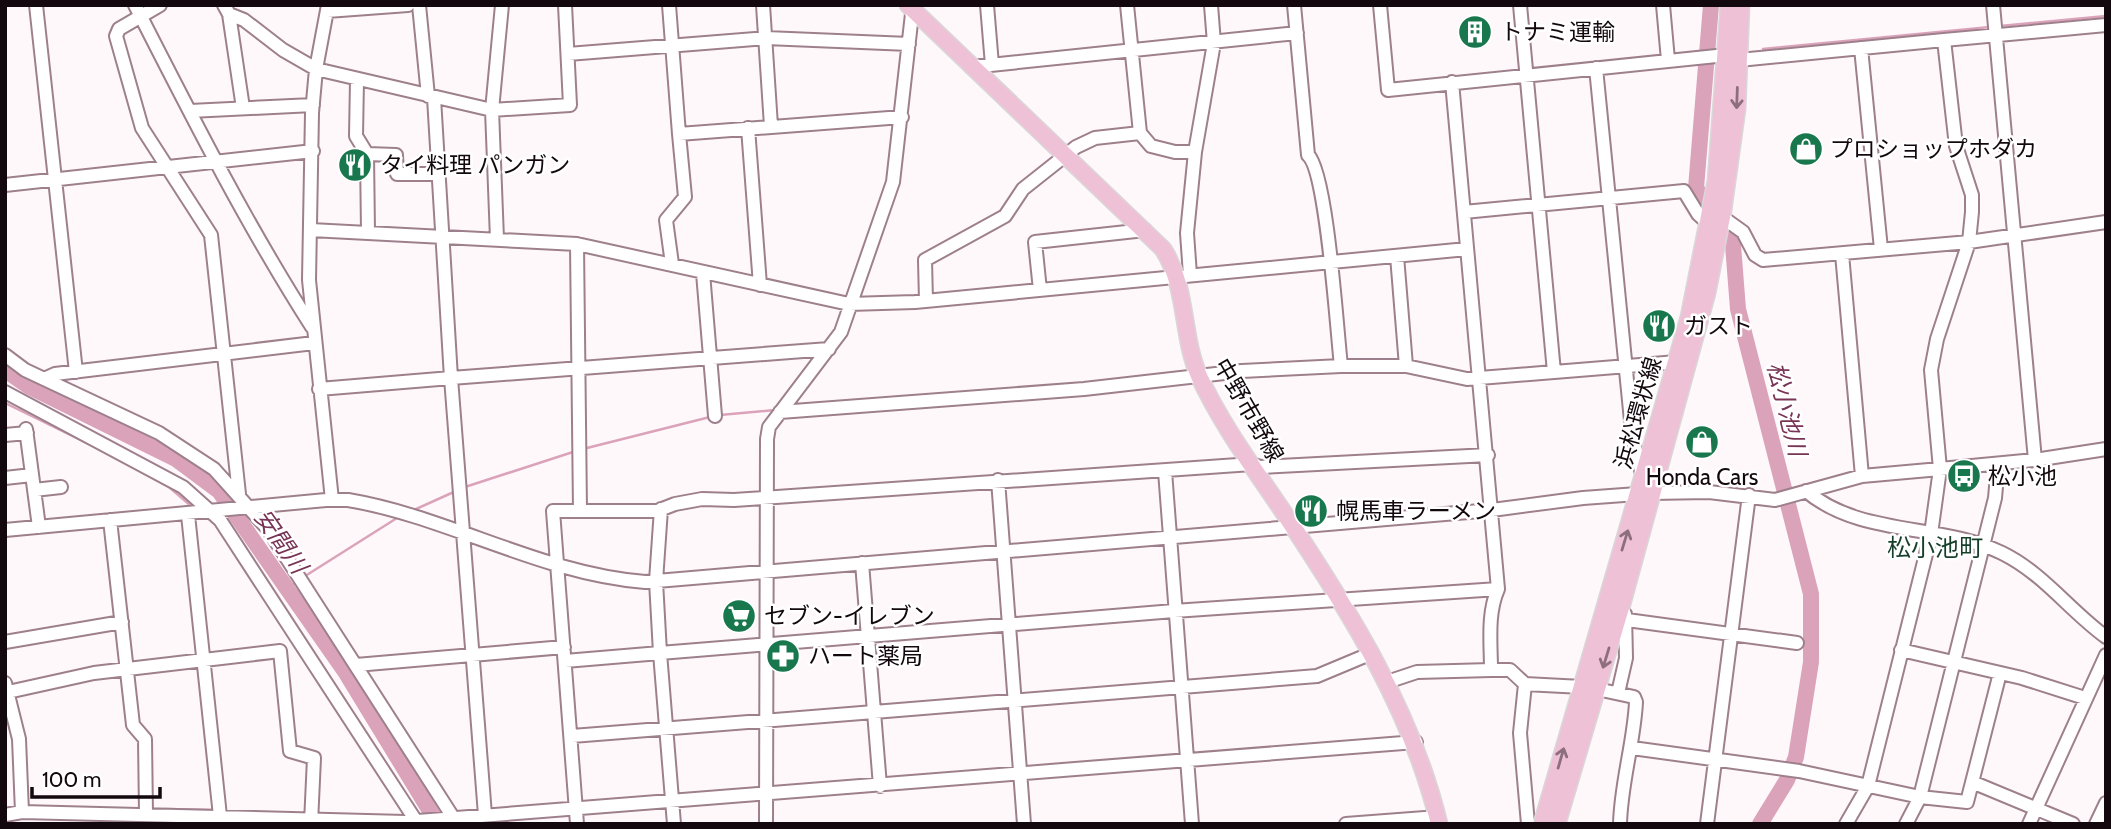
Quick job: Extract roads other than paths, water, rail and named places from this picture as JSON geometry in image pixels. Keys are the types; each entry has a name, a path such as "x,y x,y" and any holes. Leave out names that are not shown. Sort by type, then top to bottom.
{"main road":[{"name":"浜松環状線","path":"1542,824 1589,688 1622,604 1645,495 1643,477 1716,226 1713,198 1727,57 1729,5"},
{"name":"浜松環状線","path":"1558,824 1589,688 1707,293 1737,109 1727,57 1741,5"},
{"name":"中野市野線","path":"911,7 1065,157 1145,230 1184,275 1199,376 1372,653 1416,742 1438,820"}],"street":[{"path":"36,5 76,372"},
{"path":"135,5 214,160 274,267 313,327"},
{"path":"160,5 142,18 119,29 117,36 142,128 211,235 238,492 249,507"},
{"path":"332,500 309,280 316,69 327,8 408,5"},
{"path":"419,5 438,174 440,237 485,815"},
{"path":"498,239 492,110 502,5"},
{"path":"226,10 244,20 283,50 316,69 492,110 570,105 565,5"},
{"path":"669,5 685,197 666,220 672,264"},
{"path":"763,5 771,126"},
{"path":"987,5 992,65"},
{"path":"1127,5 1140,133 1151,146 1175,152 1195,152"},
{"path":"1184,275 1195,152 1214,43 1210,5"},
{"path":"1294,5 1308,155 1313,160 1321,190 1341,366"},
{"path":"1380,5 1388,90 1698,57 1861,48 1944,40 1995,29 2106,25"},
{"path":"1520,5 1554,372"},
{"path":"1663,5 1668,60"},
{"path":"1993,5 2035,460"},
{"path":"766,824 765,497 769,427 841,332 894,182 911,7"},
{"path":"226,10 243,108"},
{"path":"971,67 1297,33"},
{"path":"568,54 766,38 909,44"},
{"path":"1846,824 1868,786 1931,534 1940,469 1931,370 1937,339 1969,242 1972,195 1956,146 1944,40"},
{"path":"1861,48 1881,249"},
{"path":"1596,68 1633,441 1643,477"},
{"path":"357,80 356,136 366,154 368,232"},
{"path":"1452,82 1488,455 1498,589 1492,609 1491,670"},
{"path":"190,111 313,105"},
{"path":"679,134 902,117"},
{"path":"748,128 760,285"},
{"path":"926,301 925,260 1005,216 1023,189 1095,138 1140,133"},
{"path":"5,185 313,151"},
{"path":"366,154 396,155 397,174 438,174"},
{"path":"1464,212 1684,191 1698,214 1716,226 1743,232 1755,255 1763,260 1969,242 2106,222"},
{"path":"311,230 577,244 849,304 926,301 1467,249"},
{"path":"1040,290 1035,242 1145,230"},
{"path":"577,244 580,511"},
{"path":"1842,254 1862,476"},
{"path":"1397,256 1406,366"},
{"path":"704,273 715,416"},
{"path":"44,379 76,372 314,343"},
{"path":"319,388 829,348"},
{"path":"5,355 25,370 159,433 214,469 268,529 454,820"},
{"path":"780,412 1341,366 1406,366 1467,379 1677,362"},
{"path":"5,392 172,480 228,531 417,822"},
{"path":"5,435 26,431 39,527"},
{"path":"5,530 332,500 363,503 556,565 620,580 656,581 1492,510 1583,498 1709,492 1775,500 1862,476 2035,460 2106,449"},
{"path":"577,824 578,808 559,571 556,565 554,511 661,509 702,499 1252,464 1260,467 1488,455"},
{"path":"1906,824 1920,797 1954,664 1996,491 1998,464"},
{"path":"1165,471 1192,824"},
{"path":"5,478 32,475"},
{"path":"998,480 1024,824"},
{"path":"34,490 61,487"},
{"path":"1801,492 1856,518 1983,546 2002,553 2039,577 2106,637"},
{"path":"1707,824 1749,495"},
{"path":"661,509 656,581 674,824"},
{"path":"188,515 220,816"},
{"path":"110,520 133,724 145,739 146,814"},
{"path":"862,563 880,786"},
{"path":"565,661 1174,611 1498,589"},
{"path":"1618,693 1626,658 1627,620 1622,604"},
{"path":"1627,620 1797,643"},
{"path":"5,642 122,622"},
{"path":"356,665 564,647"},
{"path":"1901,650 2000,673 2085,698"},
{"path":"311,821 314,758 290,751 280,651 128,669 7,688 19,739 16,816 99,819 146,814 220,816 242,820 311,821 417,822 1416,742"},
{"path":"572,736 1317,676 1372,653"},
{"path":"2029,824 2106,655"},
{"path":"1387,682 1417,672 1510,670 1525,684 1589,688 1634,697 1636,702 1632,748 1620,799 1620,824"},
{"path":"1632,748 1792,770 1920,797 1966,802 2000,673"},
{"path":"1525,684 1520,736 1528,824"},
{"path":"1972,782 2073,824"},
{"path":"2096,824 2106,803"},
{"path":"1346,824 1438,820"}],"waterway":[{"name":"松小池川","path":"1711,5 1696,188 1733,245 1738,309 1811,594 1811,662 1796,757 1787,780 1760,824"},
{"path":"2000,26 2106,16"},
{"path":"1763,49 1990,27"},
{"name":"安間川","path":"5,370 28,386 176,459 219,491 346,673 438,824"},
{"path":"5,403 103,451"},
{"path":"720,415 775,410"},
{"path":"587,448 710,417"},
{"path":"465,487 573,452"},
{"path":"133,467 169,487 191,506"},
{"path":"414,510 456,491"},
{"path":"302,578 397,518"},
{"path":"288,587 297,582"},
{"path":"165,809 215,810"}],"place":[{"name":"トナミ運輸","path":"1475,32"},
{"name":"プロショップホダカ","path":"1806,149"},
{"name":"タイ料理 パンガン","path":"355,165"},
{"name":"ガスト","path":"1659,326"},
{"name":"Honda Cars","path":"1702,442"},
{"name":"松小池","path":"1964,476"},
{"name":"幌馬車ラーメン","path":"1311,511"},
{"name":"セブン-イレブン","path":"739,616"},
{"name":"ハート薬局","path":"783,656"}],"district":[{"name":"松小池町","path":"1935,547"}]}
